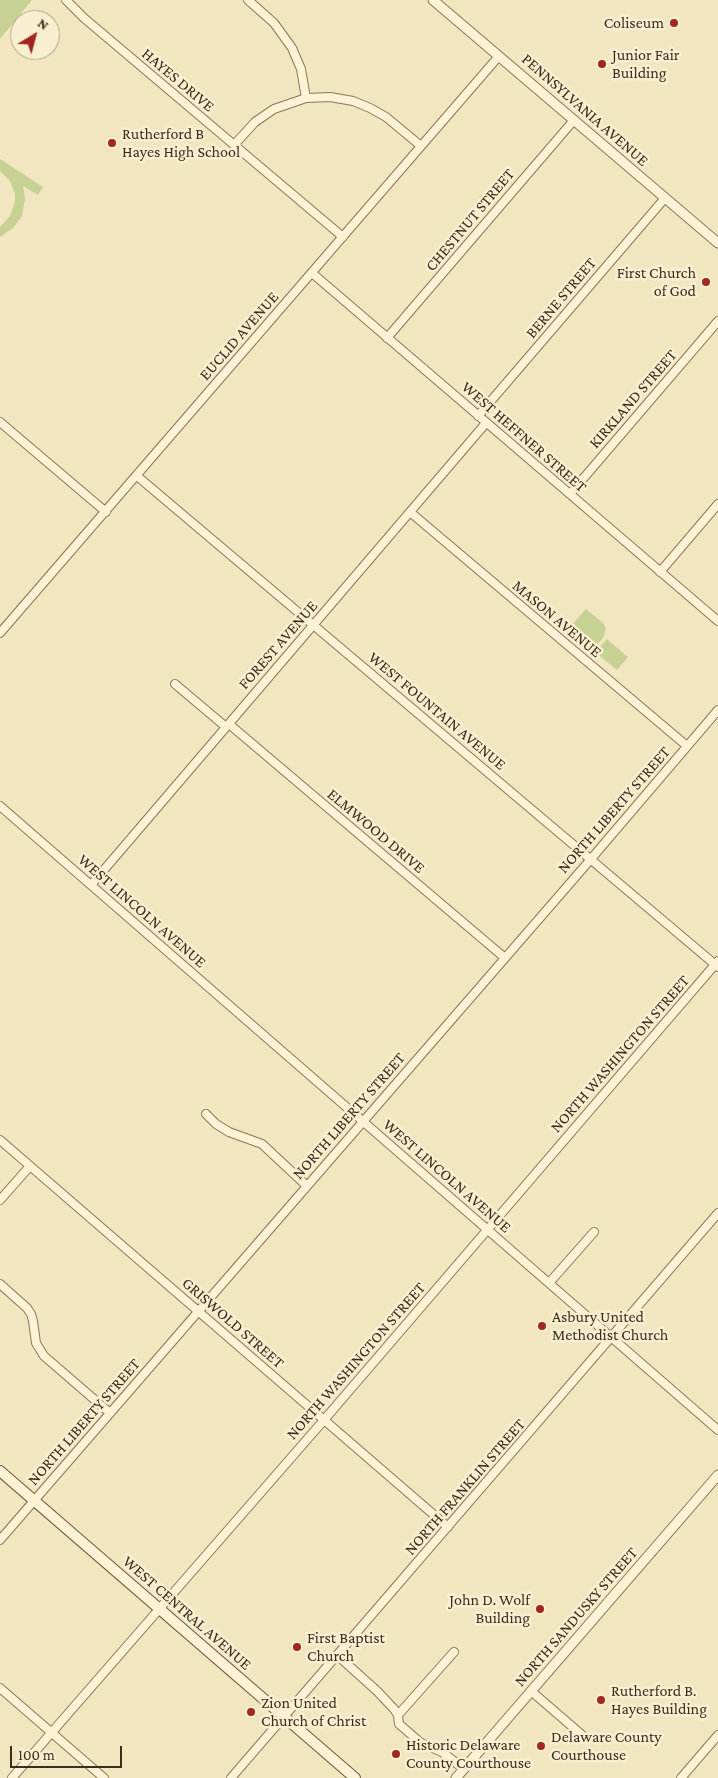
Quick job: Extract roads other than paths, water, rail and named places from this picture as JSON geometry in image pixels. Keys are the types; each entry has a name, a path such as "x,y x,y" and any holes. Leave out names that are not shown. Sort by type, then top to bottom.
{"main road":[{"name":"WEST CENTRAL AVENUE","path":"0,1471 354,1778"}],"street":[{"name":"HAYES DRIVE","path":"66,0 84,18 343,237"},
{"path":"248,0 274,23 292,48 301,69 306,98"},
{"name":"PENNSYLVANIA AVENUE","path":"433,0 718,243"},
{"name":"EUCLID AVENUE","path":"0,633 499,56"},
{"path":"234,145 261,118 285,104 306,98 338,98 353,101 386,117 421,146"},
{"name":"CHESTNUT STREET","path":"387,338 574,120"},
{"name":"BERNE STREET","path":"478,416 665,198"},
{"name":"WEST HEFFNER STREET","path":"312,273 718,621"},
{"name":"KIRKLAND STREET","path":"570,494 718,321"},
{"path":"0,422 106,512"},
{"name":"FOREST AVENUE","path":"91,885 486,422"},
{"name":"WEST FOUNTAIN AVENUE","path":"137,476 717,964"},
{"path":"660,572 718,504"},
{"name":"MASON AVENUE","path":"410,512 687,746"},
{"name":"ELMWOOD DRIVE","path":"175,684 505,958"},
{"name":"NORTH LIBERTY STREET","path":"0,1540 718,710"},
{"name":"WEST LINCOLN AVENUE","path":"0,806 718,1430"},
{"name":"NORTH WASHINGTON STREET","path":"12,1778 717,964"},
{"path":"206,1114 216,1124 229,1132 262,1144 307,1186"},
{"name":"GRISWOLD STREET","path":"0,1140 448,1527"},
{"path":"0,1200 30,1166"},
{"name":"NORTH FRANKLIN STREET","path":"231,1778 718,1213"},
{"path":"549,1283 594,1232"},
{"path":"0,1284 27,1308 33,1321 36,1343 44,1356 110,1413"},
{"name":"NORTH SANDUSKY STREET","path":"456,1778 718,1475"},
{"path":"398,1715 454,1652"},
{"path":"337,1655 377,1691 398,1715 398,1724 421,1743 442,1752 464,1769"},
{"path":"0,1688 104,1778"},
{"path":"531,1691 582,1735"},
{"path":"681,1778 718,1735"}],"place":[{"name":"Coliseum","path":"674,23"},
{"name":"Junior Fair Building","path":"602,64"},
{"name":"Rutherford B Hayes High School","path":"112,143"},
{"name":"First Church of God","path":"706,282"},
{"name":"Asbury United Methodist Church","path":"542,1326"},
{"name":"John D. Wolf Building","path":"540,1609"},
{"name":"First Baptist Church","path":"297,1647"},
{"name":"Rutherford B. Hayes Building","path":"601,1700"},
{"name":"Zion United Church of Christ","path":"251,1712"},
{"name":"Delaware County Courthouse","path":"541,1746"},
{"name":"Historic Delaware County Courthouse","path":"396,1754"}]}
